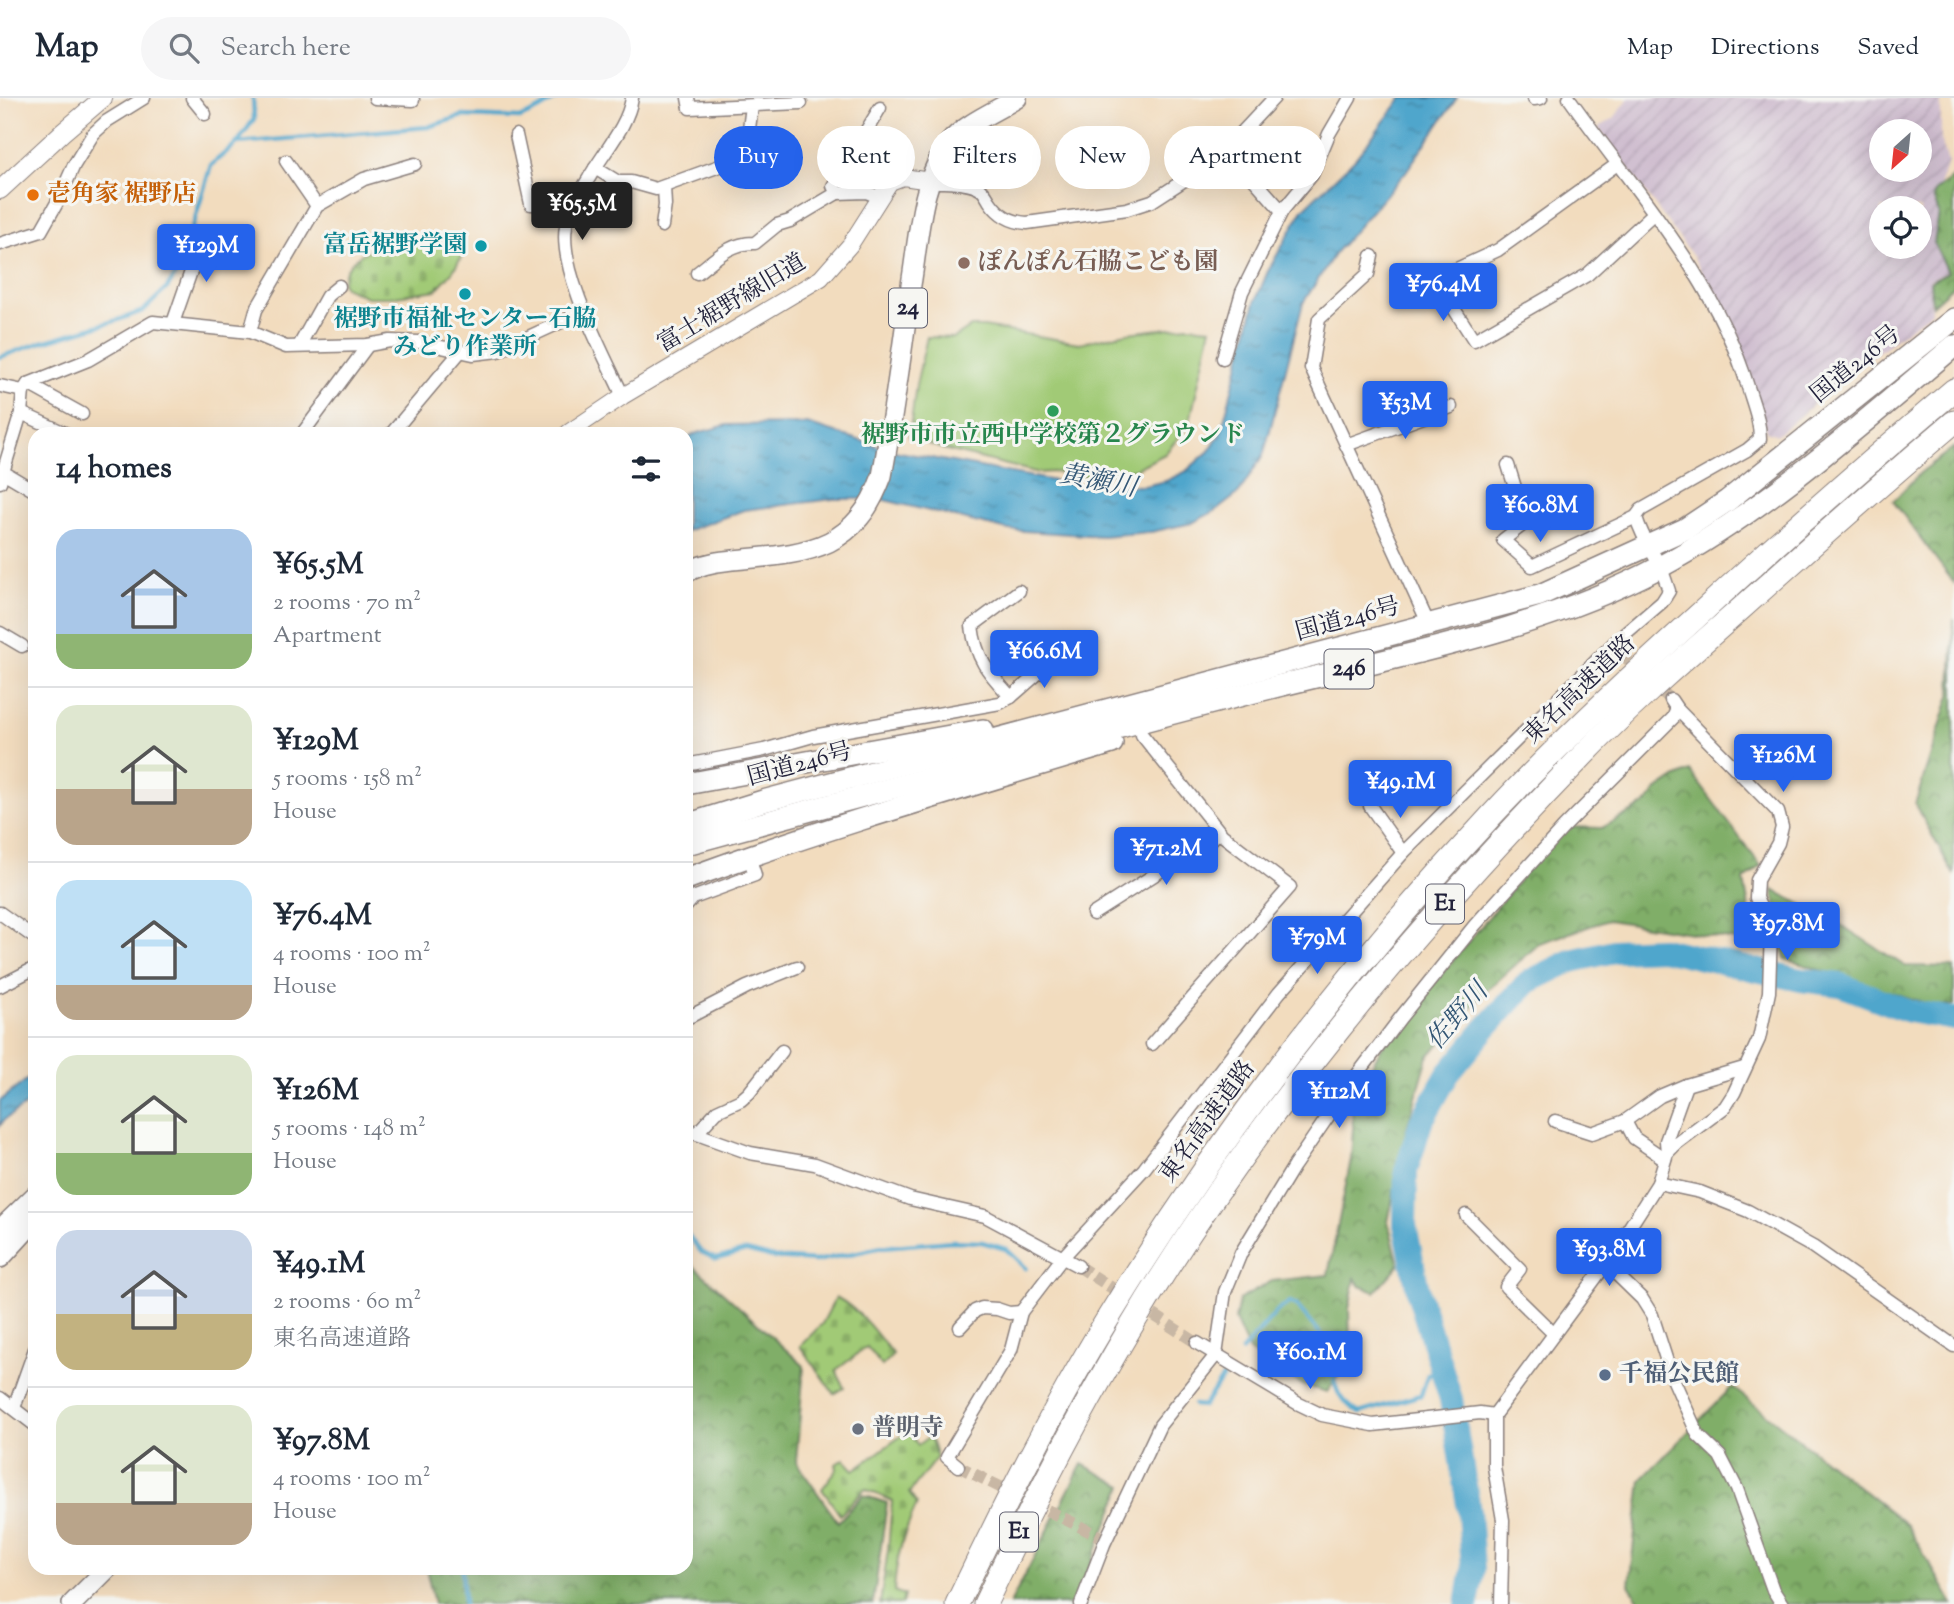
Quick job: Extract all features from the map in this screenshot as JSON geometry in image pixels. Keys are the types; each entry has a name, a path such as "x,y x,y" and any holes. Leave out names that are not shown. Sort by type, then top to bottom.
{"highway":[{"name":"国道246号","path":"693,823 1540,594 1685,528 1727,501 1949,336"},
{"name":"国道246号","path":"693,842 1269,688 1468,639 1549,614 1661,566 1778,490 1949,336"},
{"name":"東名高速道路","path":"957,1604 986,1542 1108,1317 1257,1095 1382,938 1490,816 1577,727 1832,492 1946,396"},
{"name":"東名高速道路","path":"985,1604 1069,1433 1131,1326 1206,1210 1283,1102 1388,968 1490,853 1587,751 1675,667 1946,429"},
{"path":"693,876 899,807 1185,722 1269,688"},
{"path":"693,783 1055,717 1087,715"},
{"path":"0,1231 28,1208"},
{"path":"0,1257 28,1210"}],"main road":[{"path":"0,190 103,98"},
{"name":"24","path":"971,126 1017,98"},
{"name":"24","path":"693,571 722,561 785,555 813,548 839,537 861,518 873,500 882,476 890,436 919,232 929,186"},
{"path":"72,1604 101,1575"}],"street":[{"path":"0,244 41,232 93,134 107,121 144,98"},
{"path":"192,98 205,114"},
{"path":"375,98 413,100"},
{"path":"623,396 583,312 565,244 566,225 573,204 619,129 631,107 632,98"},
{"path":"688,98 690,108 801,103"},
{"path":"1248,126 1274,98"},
{"path":"1223,358 1242,292 1282,211 1312,175 1329,134 1350,98"},
{"path":"1508,465 1522,510 1521,526 1503,540 1532,566 1636,517 1641,510 1747,450 1760,439 1760,425 1740,358 1725,325 1682,249 1616,165 1569,98"},
{"path":"595,168 618,182 631,182 656,190 753,154 748,136 752,106"},
{"path":"837,193 833,186 880,108"},
{"path":"516,135 531,204 573,204"},
{"path":"286,161 317,206"},
{"path":"250,332 256,310 317,206 364,179 415,164"},
{"path":"1616,165 1498,250 1434,279 1474,340 1587,275 1654,213"},
{"name":"富士裾野線旧道","path":"578,427 623,396 821,278 850,245 890,182 903,177 929,181"},
{"path":"662,226 664,187"},
{"path":"980,189 1008,219 1027,223 1127,209 1152,201 1171,189"},
{"path":"1262,189 1282,211"},
{"path":"697,273 732,247 741,243 755,243 776,225 790,221 837,193 866,192 879,197"},
{"path":"173,323 204,234"},
{"path":"1372,256 1368,274 1319,319 1311,368 1429,625"},
{"path":"299,346 327,296 339,286"},
{"path":"0,386 12,390 25,388 89,360 153,322 250,332 286,347 419,342 473,354 498,351 583,312"},
{"path":"307,427 368,345"},
{"path":"397,427 460,352"},
{"path":"25,388 1,477 28,488"},
{"path":"25,388 82,414"},
{"path":"1346,445 1451,407"},
{"path":"20,413 51,427"},
{"path":"958,1466 947,1457 1011,1350 1021,1312 1063,1257 1144,1169 1279,993 1403,853 1662,602 1669,591 1661,566 1647,546 1636,517"},
{"path":"1011,697 984,667 972,626 1019,591"},
{"path":"0,633 22,646"},
{"path":"693,764 764,750 813,736 1000,703 1011,697 1067,648"},
{"path":"1081,1604 1102,1540 1160,1425 1216,1355 1225,1292 1241,1253 1294,1166 1351,1083 1475,925 1564,827 1673,718 1674,705 1778,812 1782,827 1777,843 1757,880 1756,898 1771,929 1769,992 1759,1039 1725,1107 1677,1143 1666,1156"},
{"path":"1142,735 1220,833 1290,887 1152,1044"},
{"path":"1370,806 1403,853"},
{"path":"1093,914 1220,833"},
{"path":"693,898 755,875 749,856"},
{"path":"0,913 28,934"},
{"path":"693,1015 747,986 797,967"},
{"path":"0,986 28,972"},
{"path":"693,1130 717,1111 741,1100 749,1093 782,1051"},
{"path":"1555,1121 1592,1133 1625,1121 1660,1096 1686,1084 1744,1068"},
{"path":"1501,1604 1503,1520 1494,1467 1494,1415 1606,1264 1658,1184 1666,1156 1665,1141 1686,1084"},
{"path":"1625,1121 1634,1139 1666,1156"},
{"path":"693,1133 750,1153 815,1164 910,1199 985,1216 1078,1266"},
{"path":"1658,1184 1700,1192 1759,1217 1813,1247 1954,1346"},
{"path":"1466,1215 1520,1269 1506,1287 1554,1334"},
{"path":"1606,1264 1642,1299 1652,1315 1682,1400 1698,1434 1720,1456 1737,1489 1773,1590 1782,1604"},
{"path":"960,1327 975,1311 982,1308 1009,1313 1021,1312"},
{"path":"1197,1343 1322,1415 1373,1425 1480,1413 1494,1415"},
{"path":"14,1408 28,1369"},
{"path":"0,1398 28,1419"}],"shaded area":[{"path":"1629,98 1941,98 1941,140 1948,162 1936,198 1948,243 1947,271 1929,280 1931,312 1849,374 1777,435 1766,431 1746,366 1694,258 1598,128 1614,118"}],"green space":[{"path":"1954,177 1954,285 1932,305 1930,281 1948,272 1934,243 1939,213 1933,197 1936,190"},
{"path":"459,239 464,252 453,271 436,290 389,297 367,297 344,287 342,283 348,267 359,256 373,248 408,241"},
{"name":"裾野市市立西中学校第２グラウンド","path":"1187,326 1211,328 1189,425 1165,454 1135,469 1090,476 1039,473 943,449 909,437 916,385 927,337 954,338 971,327 984,327 1079,343 1127,333"},
{"path":"1954,447 1954,583 1893,501 1920,473"},
{"path":"1954,619 1954,875 1915,804 1951,692"},
{"path":"1690,771 1761,866 1744,880 1755,943 1608,920 1540,943 1484,993 1428,1057 1407,1128 1388,1222 1399,1265 1375,1292 1360,1286 1355,1278 1349,1309 1350,1342 1341,1372 1327,1392 1303,1385 1249,1351 1235,1320 1239,1300 1272,1281 1328,1275 1351,1159 1352,1105 1381,1048 1552,840 1572,827 1602,828 1646,804 1657,790"},
{"path":"1773,890 1833,920 1905,966 1954,967 1954,1005 1935,1006 1785,959"},
{"path":"693,1265 804,1366 796,1462 838,1522 863,1495 887,1503 873,1604 434,1604 428,1575 693,1575"},
{"path":"836,1297 860,1316 893,1355 882,1366 867,1347 836,1370 844,1388 834,1394 800,1346 822,1324"},
{"path":"1732,1387 1907,1525 1953,1604 1641,1604 1629,1585 1641,1480"},
{"path":"908,1431 918,1445 930,1437 937,1457 909,1493 917,1504 901,1546 894,1591 904,1595 902,1604 880,1604 892,1501 865,1489 840,1515 822,1489 837,1469 836,1464 844,1459 854,1470"},
{"path":"1082,1464 1123,1486 1074,1604 1010,1604"}],"water":[{"path":"1402,98 1457,98 1405,173 1335,253 1303,303 1264,453 1239,493 1217,510 1192,523 1151,532 1102,536 1008,530 880,499 833,499 744,510 693,528 693,435 727,425 807,424 894,451 1076,485 1144,486 1166,481 1185,472 1209,451 1221,432 1255,302 1268,271 1303,209 1355,159"},
{"path":"28,1079 28,1104 4,1120 0,1126 0,1101"}],"waterway":[{"path":"238,142 254,119 253,98"},
{"path":"0,357 143,311 167,288 176,274 211,165 237,143 428,127 462,116 520,118 558,98"},
{"name":"佐野川","path":"1467,1604 1473,1569 1469,1511 1451,1399 1419,1296 1405,1225 1406,1171 1421,1122 1448,1074 1486,1028 1528,982 1571,961 1614,951 1662,949 1801,980 1841,985 1909,1011 1954,1019"},
{"path":"693,1241 701,1252 716,1259 746,1251 774,1258 816,1261 882,1247 952,1241 982,1242 1006,1249 1026,1268"},
{"path":"1242,1351 1277,1311 1290,1302 1296,1305 1335,1351 1336,1386 1343,1400 1359,1413 1421,1395 1428,1374 1442,1371"},
{"path":"1194,1405 1203,1406 1227,1372"},
{"path":"462,1575 464,1604"}],"tunnel":[{"path":"1621,653 1671,700"},
{"path":"1078,1266 1197,1343"},
{"path":"958,1466 1014,1494"},
{"path":"1031,1502 1099,1536"}],"place":[{"name":"壱角家 裾野店","path":"33,195"},
{"name":"富岳裾野学園","path":"481,246"},
{"name":"ぽんぽん石脇こども園","path":"964,263"},
{"name":"裾野市福祉センター石脇 みどり作業所","path":"465,294"},
{"name":"裾野市市立西中学校第２グラウンド","path":"1053,411"},
{"name":"千福公民館","path":"1605,1375"},
{"name":"普明寺","path":"858,1429"}],"water label":[{"name":"黄瀬川","path":"1098,482"}]}
